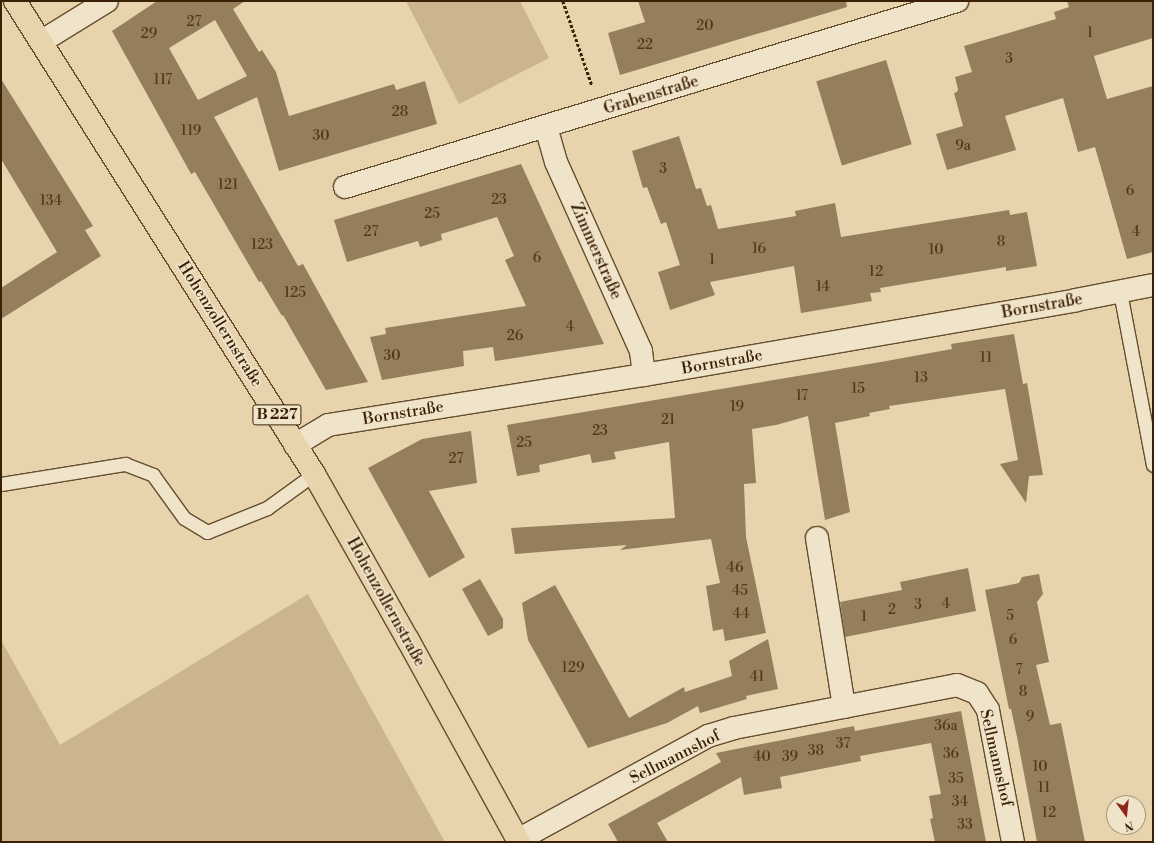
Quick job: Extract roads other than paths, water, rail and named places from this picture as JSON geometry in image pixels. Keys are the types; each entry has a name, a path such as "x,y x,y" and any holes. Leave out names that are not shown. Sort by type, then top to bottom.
{"main road":[{"name":"Hohenzollernstraße","path":"15,1 42,41 314,474 408,640 518,841"}],"street":[{"path":"42,41 107,1"},
{"name":"Grabenstraße","path":"345,187 957,1"},
{"name":"Zimmerstraße","path":"546,127 556,162 641,351 644,376"},
{"name":"Bornstraße","path":"296,445 328,425 644,376 1153,285"},
{"path":"817,538 844,707"},
{"name":"Sellmannshof","path":"518,841 708,736 734,728 957,685 977,693 988,710 1013,842"}],"lane":[{"path":"1120,292 1153,465"},
{"path":"1,484 125,464 153,475 184,518 207,532 267,508 314,474"}]}
